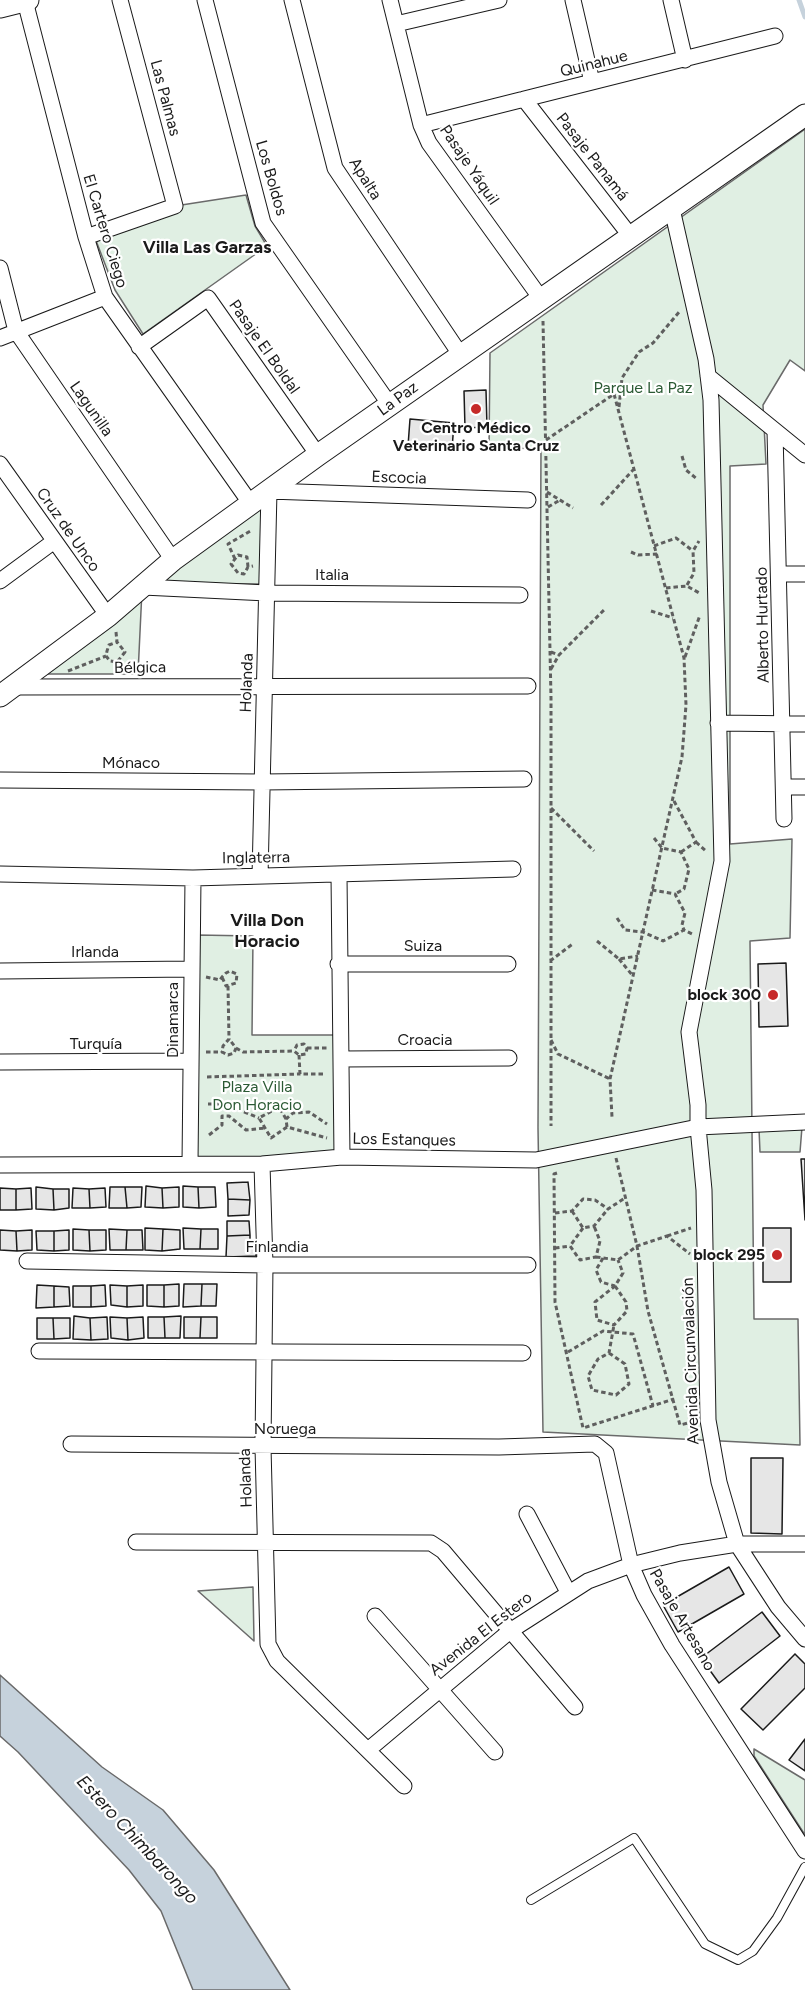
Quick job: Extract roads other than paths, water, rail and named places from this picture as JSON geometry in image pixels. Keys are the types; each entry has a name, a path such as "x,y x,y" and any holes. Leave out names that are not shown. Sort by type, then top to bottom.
{"street":[{"path":"0,7 26,0"},
{"name":"El Cartero Ciego","path":"26,0 86,237 105,297 251,504"},
{"name":"Las Palmas","path":"86,237 175,206 120,0"},
{"name":"Los Boldos","path":"205,0 263,223 390,405"},
{"name":"Apalta","path":"292,0 335,168 460,354"},
{"name":"Pasaje Yáquil","path":"390,0 421,125 429,142 543,308"},
{"path":"396,24 498,0"},
{"path":"573,0 592,82"},
{"path":"671,0 685,60"},
{"name":"Quinahue","path":"421,125 775,36"},
{"name":"Pasaje Panamá","path":"524,99 632,238"},
{"name":"La Paz","path":"8,691 112,621 143,586 173,560 318,455 460,354 543,308 632,238 805,115"},
{"name":"Avenida Circunvalación","path":"672,209 708,376 711,400 722,861 689,1032 698,1105 704,1190 708,1420 719,1482 737,1544 778,1607 805,1639"},
{"name":"Lagunilla","path":"0,268 16,331 173,560"},
{"path":"0,338 105,297"},
{"name":"Pasaje El Boldal","path":"139,347 208,298 318,455"},
{"path":"708,376 805,455"},
{"name":"Alberto Hurtado","path":"775,431 784,819"},
{"name":"Cruz de Unco","path":"2,471 112,621"},
{"name":"Escocia","path":"269,491 528,500"},
{"name":"Holanda","path":"260,876 269,491"},
{"path":"0,581 53,542"},
{"path":"780,574 805,574"},
{"name":"Italia","path":"143,586 267,593 520,594"},
{"name":"Bélgica","path":"8,691 264,685 528,686"},
{"path":"718,723 805,724"},
{"name":"Mónaco","path":"0,780 262,782 524,779"},
{"path":"784,787 805,787"},
{"name":"Inglaterra","path":"0,874 193,878 513,869"},
{"path":"339,875 338,964 342,1157"},
{"name":"Dinamarca","path":"190,1162 193,878"},
{"name":"Suiza","path":"338,964 508,964"},
{"name":"Irlanda","path":"0,971 191,969"},
{"name":"Croacia","path":"341,1059 509,1058"},
{"name":"Turquía","path":"1,1062 191,1062"},
{"name":"Los Estanques","path":"0,1165 190,1162 262,1164 342,1157 536,1160 698,1127 805,1122"},
{"name":"Holanda","path":"262,1164 265,1265 263,1447 268,1644 272,1654 404,1786"},
{"name":"Finlandia","path":"27,1262 528,1265"},
{"path":"39,1351 523,1353"},
{"name":"Noruega","path":"71,1444 499,1447"},
{"name":"Pasaje Artesano","path":"499,1447 595,1444 606,1452 631,1565 644,1595 672,1645 805,1851"},
{"path":"527,1514 568,1592"},
{"path":"136,1542 431,1543 443,1551 575,1707"},
{"name":"Avenida El Estero","path":"369,1750 510,1631 588,1581 631,1565 680,1553 737,1544 805,1544"},
{"path":"375,1616 495,1752"}],"lane":[{"path":"531,1900 634,1838 705,1944 738,1960 753,1951 777,1918 805,1867"}],"water":[{"name":"Estero Chimbarongo","path":"0,1675 102,1767 163,1810 214,1870 290,1990 193,1990 161,1911 129,1870 18,1752 0,1736"}],"waterway":[{"path":"799,0 805,17"}],"place":[{"name":"Centro Médico Veterinario Santa Cruz","path":"476,409"},
{"name":"block 300","path":"773,995"},
{"name":"block 295","path":"777,1255"}],"district":[{"name":"Villa Las Garzas","path":"207,248"},
{"name":"Villa Don Horacio","path":"267,931"}],"park label":[{"name":"Parque La Paz","path":"643,388"},
{"name":"Plaza Villa Don Horacio","path":"257,1096"}]}
